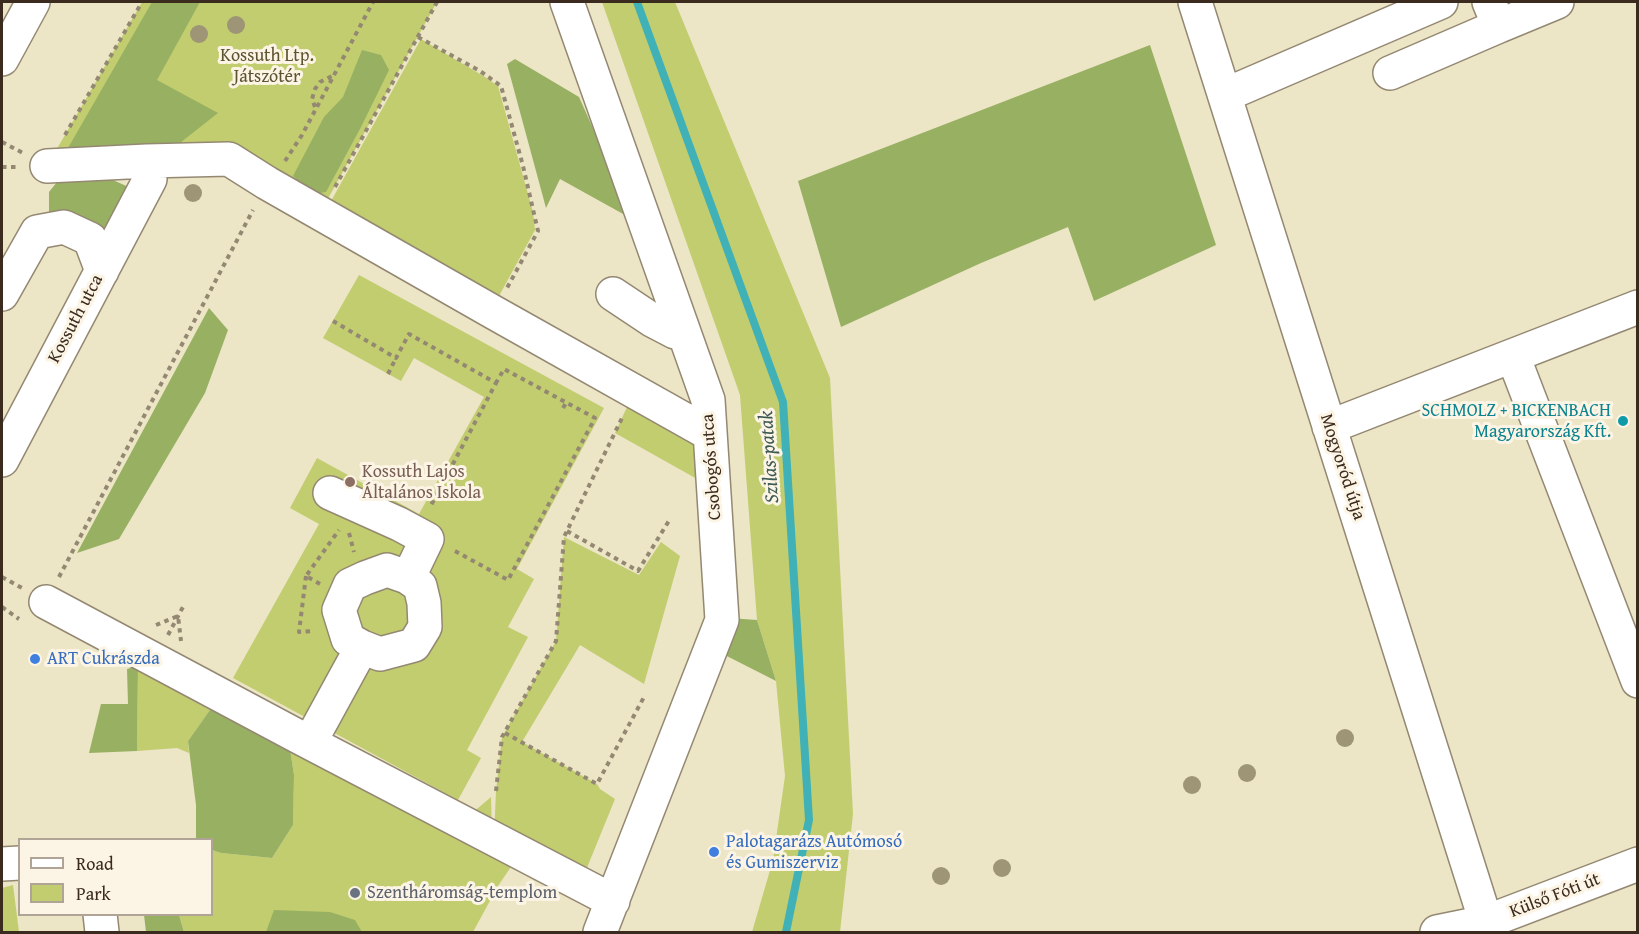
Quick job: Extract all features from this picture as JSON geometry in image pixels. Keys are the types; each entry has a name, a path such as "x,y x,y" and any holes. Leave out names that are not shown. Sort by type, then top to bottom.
{"street":[{"path":"2,59 33,2"},
{"name":"Csobogós utca","path":"567,2 708,400 722,620 600,933"},
{"name":"Mogyoród útja","path":"1195,2 1487,927"},
{"path":"1225,95 1441,2"},
{"path":"1390,73 1494,14 1557,2"},
{"path":"47,166 229,159 267,183 710,434"},
{"name":"Kossuth utca","path":"2,460 150,179"},
{"path":"2,294 37,232 64,227 90,239 102,271"},
{"path":"613,294 652,320 684,334"},
{"path":"1329,427 1638,307"},
{"path":"1513,356 1638,681"},
{"path":"330,493 399,524 421,537 414,566 407,577"},
{"path":"387,570 407,577 420,586 424,603 425,627 414,645 380,654 362,647 348,639 339,610 350,585 387,570"},
{"path":"32,610 310,742 613,901"},
{"path":"310,742 362,647"},
{"path":"2,864 18,863"},
{"name":"Külső Fóti út","path":"1437,933 1487,927 1638,864"},
{"path":"100,916 102,933"}],"path":[{"path":"47,166 142,2"},
{"path":"2,608 32,610 267,183 290,154 373,2"},
{"path":"320,213 437,2"},
{"path":"418,37 480,71 501,86 523,166 538,231 493,312"},
{"path":"316,107 312,99 315,89 320,82 333,76"},
{"path":"333,321 396,358"},
{"path":"388,374 409,334 496,384"},
{"path":"504,369 534,386 595,418 508,580 455,550 421,537 504,369"},
{"path":"531,391 534,386"},
{"path":"496,791 502,736 556,641 564,537 634,392"},
{"path":"563,408 566,403"},
{"path":"567,531 638,571 670,519"},
{"path":"317,630 299,632 306,576 340,529"},
{"path":"306,576 320,584"},
{"path":"505,733 597,783 644,697"}],"green space":[{"name":"Kossuth Ltp. Játszótér","path":"142,2 437,2 320,213 229,159 47,166"},
{"path":"152,2 200,2 157,80 218,113 171,150 68,148"},
{"path":"602,2 675,2 830,378 853,814 840,932 752,932 773,860 785,776 776,681 757,620 740,395"},
{"path":"421,39 498,86 533,212 535,230 493,307 325,212"},
{"path":"1150,45 1216,245 1094,301 1068,227 981,263 841,327 798,181"},
{"path":"362,50 381,55 389,70 326,192 313,194 293,176 324,117 343,97"},
{"path":"515,59 579,97 634,220 560,179 546,208 507,64"},
{"path":"66,171 104,176 133,189 105,242 55,223 49,212 49,192"},
{"path":"359,275 604,408 517,569 534,579 508,627 528,637 467,750 481,758 458,800 233,678 319,524 290,508 317,458 419,514 484,397 414,358 401,381 323,338"},
{"path":"209,308 228,330 205,393 119,539 77,553"},
{"path":"634,392 706,432 706,484 615,433"},
{"path":"564,537 639,575 661,542 680,556 644,684 580,645 522,742 597,784 600,789 615,799 584,875 494,838 502,737 556,641"},
{"path":"729,618 757,620 776,681 715,650"},
{"path":"138,666 217,700 188,741 189,753 177,748 137,751"},
{"path":"138,666 137,751 89,753 101,704 128,704 127,669"},
{"path":"217,700 288,736 294,775 293,825 272,858 221,853 213,850 213,838 196,838 196,805 188,741"},
{"path":"288,736 519,855 498,886 473,932 184,932 179,916 213,916 213,850 272,858 293,825 294,775"},
{"path":"491,797 492,835 464,820"},
{"path":"13,885 19,932 3,932 2,888"},
{"path":"274,910 330,912 355,920 362,932 266,932"},
{"path":"144,916 179,916 184,932 146,932"}],"waterway":[{"name":"Szilas-patak","path":"637,2 783,402 809,820 786,932"}],"place":[{"name":"SCHMOLZ + BICKENBACH Magyarország Kft.","path":"1623,421"},
{"name":"Kossuth Lajos Általános Iskola","path":"350,482"},
{"name":"ART Cukrászda","path":"35,659"},
{"name":"Palotagarázs Autómosó és Gumiszerviz","path":"714,852"},
{"name":"Szentháromság-templom","path":"355,893"}]}
